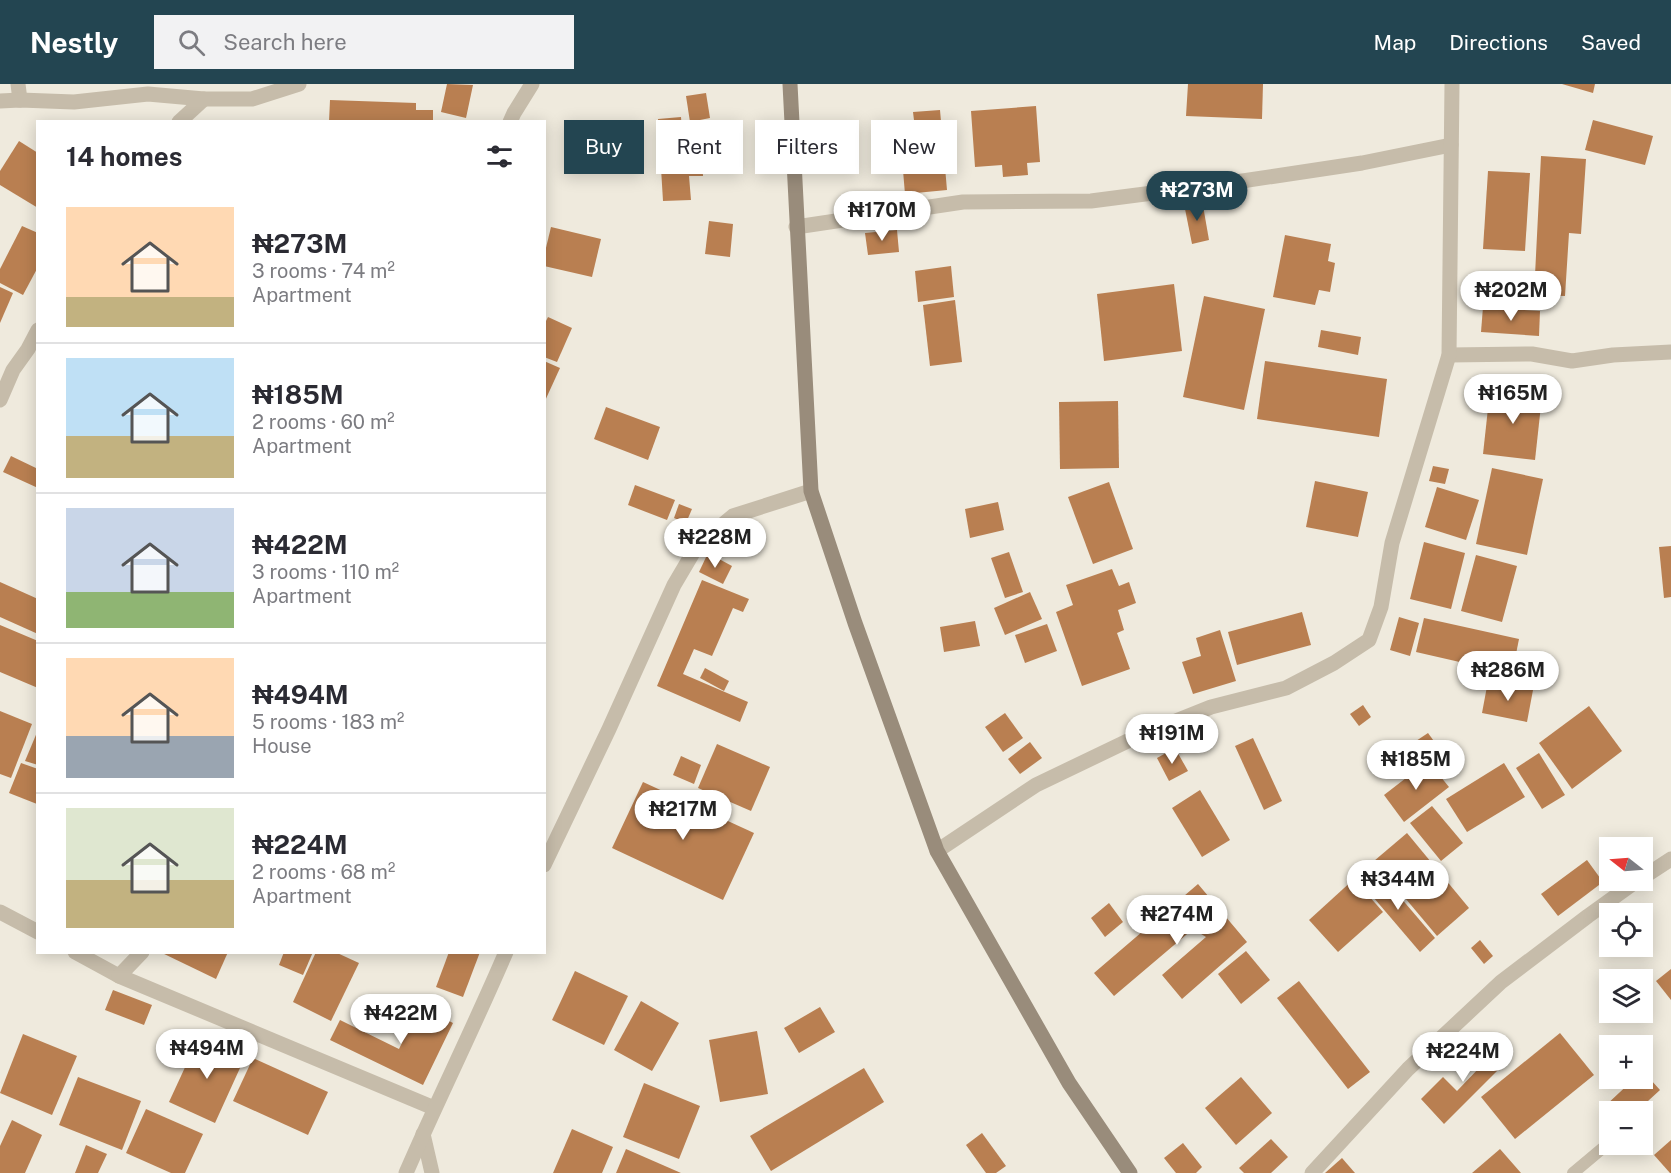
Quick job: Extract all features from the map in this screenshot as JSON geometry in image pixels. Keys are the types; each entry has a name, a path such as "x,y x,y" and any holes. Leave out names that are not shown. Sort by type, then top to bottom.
{"main road":[{"path":"790,84 811,491 874,677 937,851 1069,1083 1130,1173"}],"street":[{"path":"18,84 20,100"},
{"path":"0,101 74,102 148,94 204,99 252,99 299,84"},
{"path":"511,120 532,84"},
{"path":"937,851 1036,785 1136,737 1211,707 1286,688 1334,663 1369,640 1381,607 1392,543 1449,355 1452,84"},
{"path":"181,120 204,99"},
{"path":"796,227 963,202 1102,200 1362,163 1451,145"},
{"path":"0,400 13,370 36,334"},
{"path":"1449,355 1532,354 1572,361 1613,355 1671,352"},
{"path":"546,861 674,585 697,546 733,516 811,491"},
{"path":"1653,871 1671,859"},
{"path":"1312,1173 1408,1069 1500,982 1623,891"},
{"path":"0,912 36,931"},
{"path":"79,954 119,976 434,1108"},
{"path":"119,976 139,954"},
{"path":"406,1173 505,954"},
{"path":"423,1134 432,1173"}],"lane":[{"path":"1573,1173 1599,1151"}],"building":[{"path":"447,84 473,85 466,118 441,112"},
{"path":"1188,84 1263,84 1262,119 1186,116"},
{"path":"1562,84 1595,84 1593,93"},
{"path":"706,93 710,118 690,120 686,96"},
{"path":"330,100 416,103 416,110 433,110 433,120 329,120"},
{"path":"1036,106 1040,162 1027,163 1028,175 1003,177 1002,165 975,167 971,111"},
{"path":"940,110 941,120 914,120 913,112"},
{"path":"681,117 681,120 658,120"},
{"path":"1593,120 1653,136 1645,165 1585,150"},
{"path":"19,141 36,152 36,207 0,185 0,171"},
{"path":"1541,156 1586,159 1581,234 1569,233 1565,296 1534,295"},
{"path":"1488,171 1530,173 1525,251 1483,249"},
{"path":"661,174 703,174 703,176 689,176 691,200 663,201"},
{"path":"903,174 946,174 947,190 905,194"},
{"path":"1202,200 1209,240 1192,244 1184,204"},
{"path":"709,221 733,224 730,257 705,254"},
{"path":"22,226 36,232 36,271 23,295 0,283 0,269"},
{"path":"551,227 601,239 592,277 546,266 546,248"},
{"path":"897,230 899,252 868,255 865,233"},
{"path":"1285,235 1331,244 1328,261 1335,263 1330,292 1319,290 1315,305 1273,297"},
{"path":"951,266 954,297 918,302 915,271"},
{"path":"1174,284 1182,351 1104,361 1097,294"},
{"path":"0,287 13,293 0,323"},
{"path":"1204,296 1265,309 1244,410 1183,397"},
{"path":"955,300 962,362 930,366 923,305"},
{"path":"1483,307 1540,311 1539,336 1481,332"},
{"path":"548,317 572,328 557,362 546,358 546,321"},
{"path":"1321,330 1361,337 1358,355 1318,347"},
{"path":"1265,361 1387,379 1379,437 1257,419"},
{"path":"546,362 560,368 546,399"},
{"path":"1490,390 1542,396 1535,460 1483,454"},
{"path":"1118,401 1119,468 1060,469 1059,402"},
{"path":"606,407 660,427 648,460 594,439"},
{"path":"11,456 36,468 36,487 3,472"},
{"path":"1433,466 1449,469 1445,484 1429,481"},
{"path":"1492,468 1543,479 1527,555 1476,544"},
{"path":"1315,481 1368,492 1358,537 1306,527"},
{"path":"1109,482 1133,549 1093,564 1068,497"},
{"path":"635,485 675,500 667,520 628,505"},
{"path":"1437,487 1479,500 1466,540 1425,527"},
{"path":"998,502 1004,530 970,538 965,509"},
{"path":"679,504 692,509 686,523 674,518"},
{"path":"1424,542 1465,553 1451,609 1410,599"},
{"path":"1671,546 1671,597 1664,598 1659,547"},
{"path":"1009,552 1023,592 1005,598 991,558"},
{"path":"708,553 732,566 723,584 699,572"},
{"path":"1476,555 1517,566 1502,622 1461,611"},
{"path":"1112,569 1119,586 1129,582 1136,603 1118,610 1124,630 1117,633 1130,669 1082,686 1056,612 1073,605 1066,585"},
{"path":"702,580 749,599 743,612 733,608 712,656 694,649 683,674 748,702 740,722 657,686"},
{"path":"0,582 36,598 36,633 0,617"},
{"path":"1030,592 1042,619 1005,635 994,608"},
{"path":"1302,612 1311,645 1237,665 1228,632"},
{"path":"1399,617 1419,623 1410,656 1390,650"},
{"path":"1424,618 1519,639 1512,674 1416,652"},
{"path":"975,621 980,646 944,652 940,627"},
{"path":"1047,624 1057,651 1025,663 1015,635"},
{"path":"0,625 36,640 36,687 0,672"},
{"path":"1220,630 1236,681 1193,694 1182,662 1201,656 1196,638"},
{"path":"705,668 729,681 724,691 700,678"},
{"path":"1488,681 1533,690 1527,722 1482,713"},
{"path":"1363,705 1371,717 1359,726 1350,714"},
{"path":"1589,706 1622,751 1572,789 1539,743"},
{"path":"0,711 32,724 11,778 0,774"},
{"path":"1005,713 1023,738 1003,752 985,727"},
{"path":"1428,733 1439,748 1427,756 1416,741"},
{"path":"36,735 36,764 25,761"},
{"path":"1253,738 1282,801 1264,810 1235,746"},
{"path":"1030,742 1042,758 1020,774 1008,759"},
{"path":"717,744 770,767 751,811 698,788"},
{"path":"1175,748 1188,771 1169,781 1157,758"},
{"path":"1539,753 1565,795 1542,809 1516,768"},
{"path":"681,756 701,765 694,784 673,775"},
{"path":"1428,761 1449,787 1404,822 1384,795"},
{"path":"21,763 36,768 36,804 9,793"},
{"path":"1504,763 1525,797 1467,832 1446,799"},
{"path":"643,782 754,833 723,900 612,848"},
{"path":"1200,790 1230,840 1202,857 1172,808"},
{"path":"1432,806 1463,843 1441,861 1410,823"},
{"path":"1407,833 1469,908 1437,936 1374,861"},
{"path":"1587,860 1599,876 1599,885 1558,916 1541,894"},
{"path":"1377,870 1435,938 1420,952 1362,884"},
{"path":"1354,879 1383,912 1338,952 1309,920"},
{"path":"1198,884 1247,942 1182,999 1162,975 1206,937 1193,929 1114,996 1094,973"},
{"path":"1109,903 1123,922 1105,937 1091,918"},
{"path":"1480,940 1493,956 1484,964 1471,948"},
{"path":"1246,951 1270,980 1241,1004 1218,974"},
{"path":"164,954 227,954 216,979"},
{"path":"283,954 312,954 303,975 279,965"},
{"path":"315,954 339,954 359,963 331,1021 293,1002"},
{"path":"448,954 479,954 463,997 436,987"},
{"path":"1671,969 1671,1000 1656,981"},
{"path":"575,971 628,996 604,1045 552,1020"},
{"path":"1299,981 1370,1072 1348,1089 1277,998"},
{"path":"113,990 152,1005 144,1025 105,1010"},
{"path":"641,1001 679,1023 652,1071 614,1050"},
{"path":"420,1006 453,1023 423,1085 330,1040 340,1020 399,1049"},
{"path":"820,1007 835,1032 799,1053 784,1028"},
{"path":"757,1031 768,1094 720,1102 709,1040"},
{"path":"1560,1033 1594,1075 1515,1139 1481,1097"},
{"path":"23,1034 77,1056 52,1115 0,1093"},
{"path":"199,1037 245,1057 215,1123 169,1102"},
{"path":"1478,1037 1504,1064 1444,1124 1421,1099 1443,1077 1457,1091 1480,1067 1465,1051"},
{"path":"253,1058 328,1092 308,1135 233,1101"},
{"path":"864,1068 884,1102 771,1171 750,1136"},
{"path":"78,1077 141,1101 122,1150 59,1125"},
{"path":"1241,1077 1272,1113 1236,1145 1205,1108"},
{"path":"1653,1082 1660,1090 1648,1101 1610,1101 1623,1089 1653,1089"},
{"path":"644,1083 700,1106 679,1159 623,1137"},
{"path":"146,1109 203,1134 185,1173 171,1173 126,1153"},
{"path":"12,1120 42,1135 25,1173 0,1173 0,1146"},
{"path":"572,1129 613,1147 602,1173 553,1173"},
{"path":"982,1133 1006,1166 996,1173 986,1173 966,1145"},
{"path":"1271,1139 1288,1157 1271,1173 1244,1173 1239,1168"},
{"path":"1671,1140 1671,1173 1670,1173 1654,1155"},
{"path":"1183,1143 1202,1167 1196,1173 1176,1173 1164,1158"},
{"path":"86,1145 107,1154 98,1173 75,1173"},
{"path":"626,1149 681,1173 616,1173"},
{"path":"1500,1149 1521,1173 1472,1173"},
{"path":"1342,1158 1355,1173 1325,1173"}]}
